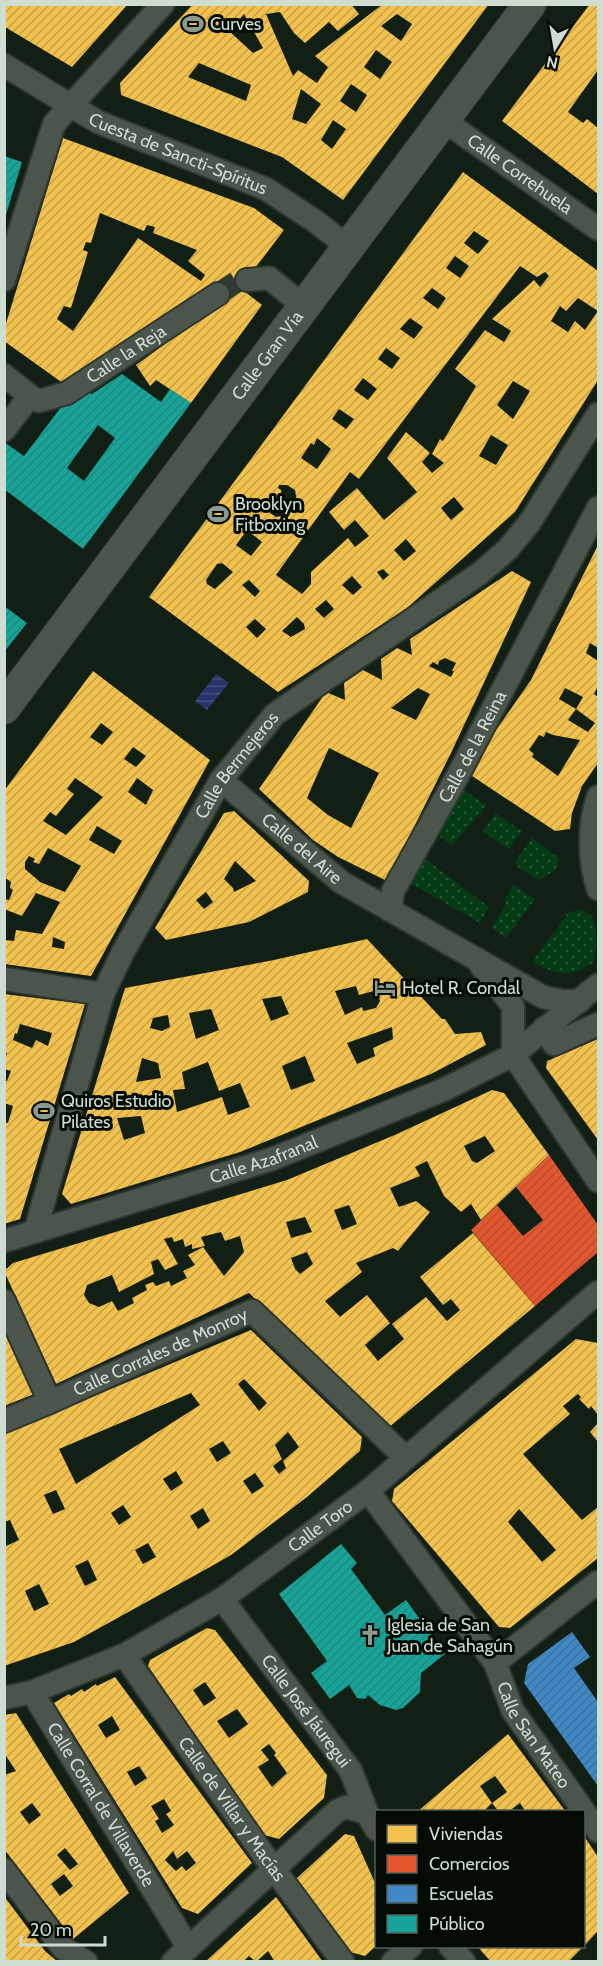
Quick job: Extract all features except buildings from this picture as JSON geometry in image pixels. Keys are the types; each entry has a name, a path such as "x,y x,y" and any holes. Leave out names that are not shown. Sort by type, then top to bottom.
{"main road":[{"name":"Calle Gran Vía","path":"4,708 530,4"}],"street":[{"path":"4,280 54,124 164,4"},
{"name":"Cuesta de Sancti-Spíritus","path":"4,64 98,122 266,189 315,221 348,247"},
{"name":"Calle Correhuela","path":"443,120 598,229"},
{"path":"247,280 269,278 304,306"},
{"name":"Calle la Reja","path":"30,396 39,401 67,393 218,294"},
{"path":"4,375 30,396 4,430"},
{"name":"Calle Bermejeros","path":"35,1232 103,994 118,963 221,780 275,714 479,574 508,549 530,522 598,414"},
{"name":"Calle de la Reina","path":"390,910 393,891 457,777 598,508"},
{"name":"Calle del Aire","path":"221,780 341,882 543,997 562,1001 580,1001"},
{"path":"598,797 592,813 591,853 598,890"},
{"path":"475,958 513,1006 513,1055 598,1180"},
{"path":"4,979 103,994"},
{"name":"Calle Azafranal","path":"4,1241 272,1159 443,1090 513,1055 598,984"},
{"path":"544,1028 554,1044 598,1024"},
{"name":"Calle Toro","path":"4,1698 32,1692 124,1655 222,1599 368,1491 598,1292"},
{"path":"4,1300 50,1402"},
{"name":"Calle Corrales de Monroy","path":"4,1421 252,1311 406,1458"},
{"name":"Calle San Mateo","path":"368,1491 495,1662 513,1711 583,1810"},
{"path":"495,1662 598,1582"},
{"name":"Calle José Jáuregui","path":"222,1599 351,1771 372,1821"},
{"name":"Calle de Villar y Macías","path":"124,1655 274,1869 343,1962"},
{"name":"Calle Corral de Villaverde","path":"32,1692 181,1954"},
{"path":"181,1954 337,1811 346,1808 372,1821"},
{"name":"Calle San Mateo","path":"585,1813 598,1831"},
{"path":"4,1870 63,1948 86,1962"},
{"path":"393,1962 410,1948"},
{"path":"451,1948 464,1962"}],"green space":[{"path":"458,786 486,805 452,845 432,831"},
{"path":"495,813 522,831 509,849 483,832"},
{"path":"532,838 559,860 556,870 539,880 516,866 516,860"},
{"path":"420,855 489,907 480,923 405,880"},
{"path":"514,885 535,899 506,938 492,928 506,904 504,900"},
{"path":"581,910 592,916 594,922 596,945 593,963 576,971 562,973 532,962 569,912"}],"water":[{"path":"216,674 229,683 207,710 195,701"}],"tunnel":[{"path":"218,294 239,280 247,280"}],"place":[{"name":"Curves","path":"193,24"},
{"name":"Brooklyn Fitboxing","path":"218,514"},
{"name":"Hotel R. Condal","path":"385,988"},
{"name":"Quiros Estudio Pilates","path":"44,1111"},
{"name":"Iglesia de San Juan de Sahagún","path":"370,1635"}]}
